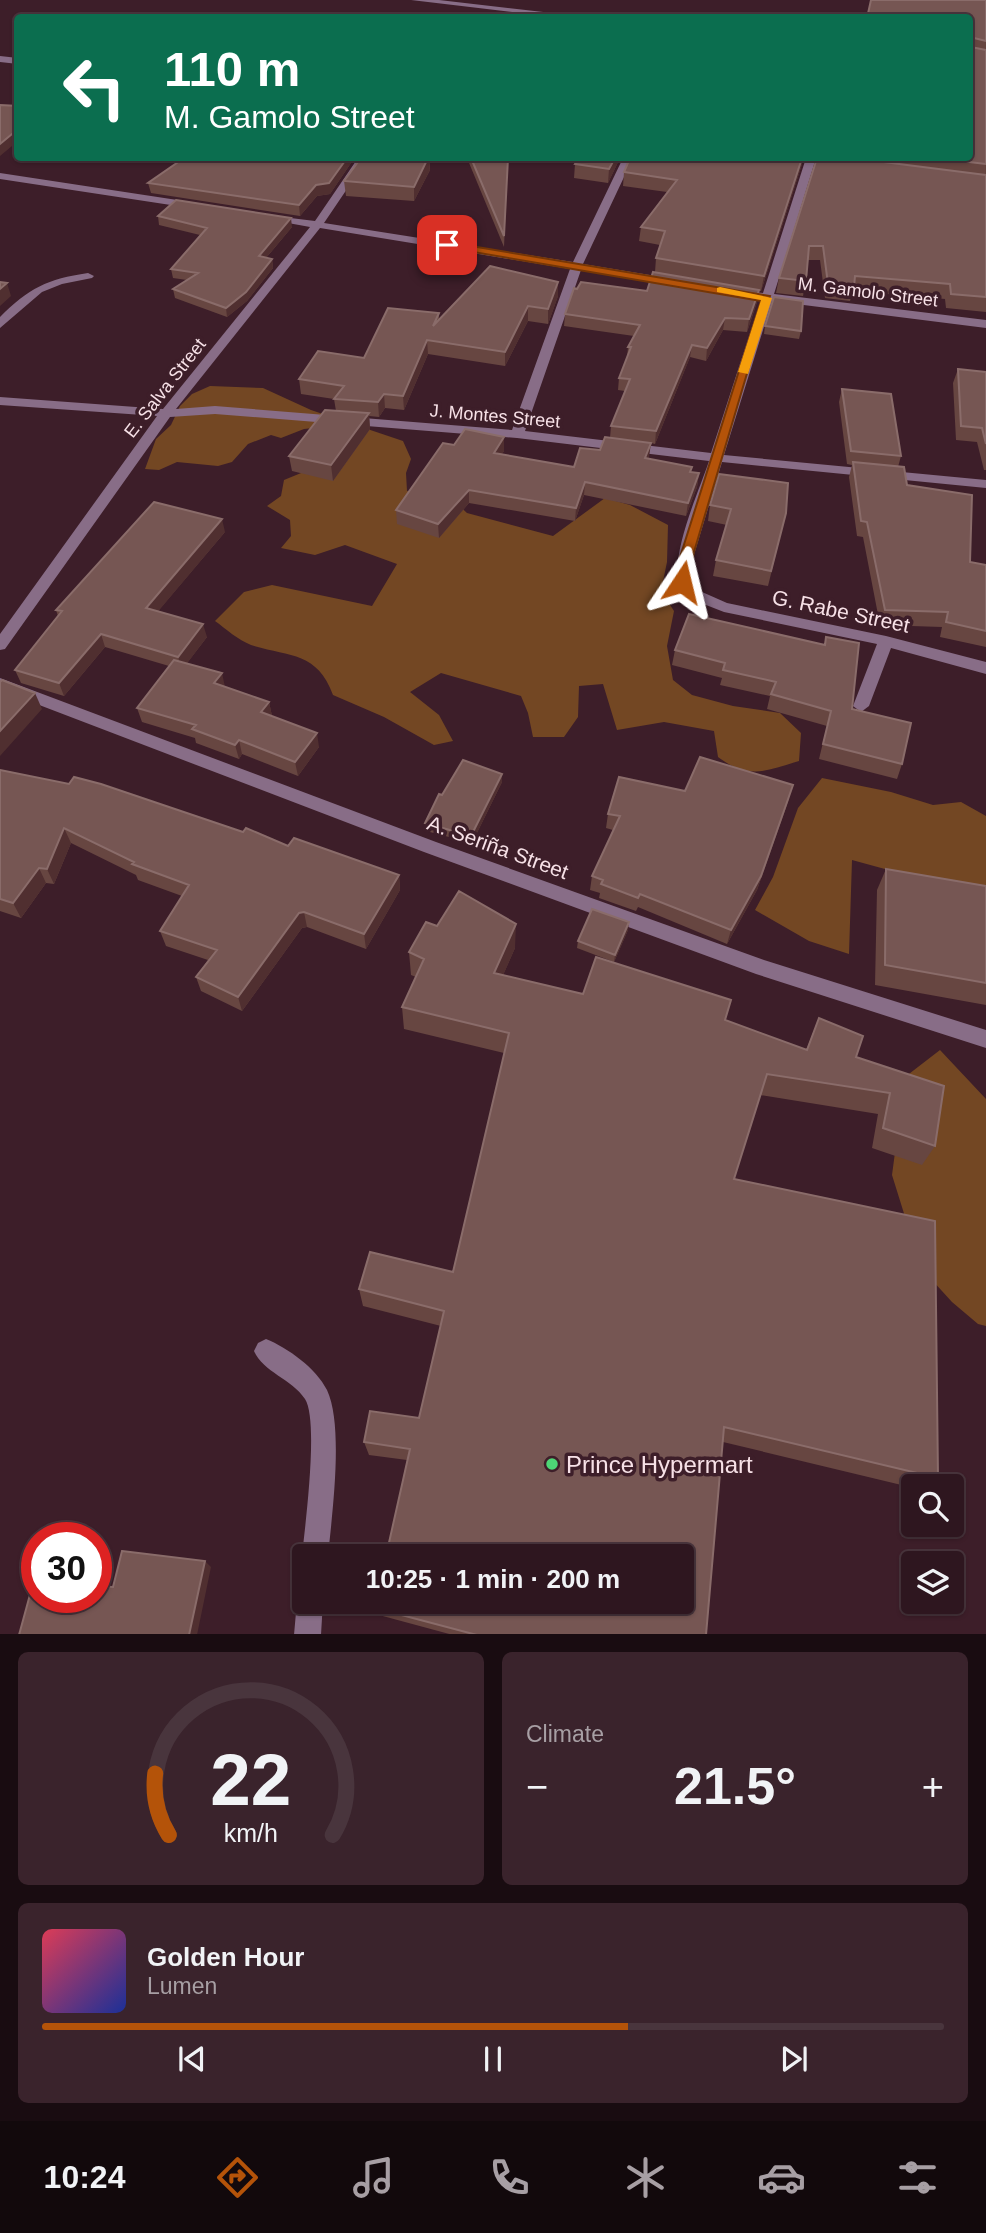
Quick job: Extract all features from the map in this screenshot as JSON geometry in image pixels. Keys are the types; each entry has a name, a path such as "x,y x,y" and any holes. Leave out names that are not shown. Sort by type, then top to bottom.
{"street":[{"path":"415,0 472,3 560,14"},
{"name":"E. Salva Street","path":"0,645 166,413 318,225 361,161"},
{"path":"517,434 577,265 627,161"},
{"path":"717,458 811,161"},
{"path":"0,176 207,208"},
{"path":"263,216 685,284"},
{"path":"0,324 34,290 50,282 88,276"},
{"name":"M. Gamolo Street","path":"726,291 986,324"},
{"name":"J. Montes Street","path":"0,401 166,413 215,410 517,434 717,458 986,484"},
{"name":"G. Rabe Street","path":"717,458 681,573 688,593 724,607 886,641 986,668"},
{"path":"861,706 886,641"},
{"name":"A. Seriña Street","path":"0,684 430,847 751,963 986,1040"},
{"path":"265,1351 304,1378 320,1400 321,1449 316,1544"},
{"path":"307,1634 309,1614"}],"shaded area":[{"path":"210,386 263,388 311,410 403,441 411,459 406,473 407,491 450,497 467,513 553,536 605,498 630,505 668,525 667,562 661,591 674,611 667,646 673,680 692,695 733,706 780,713 801,733 799,761 767,770 748,771 718,757 714,731 664,722 617,730 603,684 579,686 578,717 564,737 533,737 521,696 441,673 410,692 439,715 453,741 434,745 384,717 333,695 319,670 310,663 289,654 251,645 237,637 215,621 244,592 272,585 372,606 397,564 345,545 315,555 281,548 291,536 290,520 267,506 281,496 284,480 323,464 322,427 304,429 281,438 271,435 248,444 232,462 218,466 177,462 159,470 145,469 156,439 171,425 180,406 192,394"},
{"path":"822,778 891,792 933,805 961,802 986,816 986,937 936,883 852,860 849,954 809,941 755,910 773,877 798,808"},
{"path":"940,1050 986,1099 986,1326 978,1324 952,1302 921,1268 892,1175 905,1077"}],"building":[{"path":"871,0 986,0 986,41 974,38 973,41 973,14 868,14"},
{"path":"973,47 986,50 986,164 960,161 973,161"},
{"path":"0,105 14,106 14,132 0,144"},
{"path":"180,161 345,161 329,183 316,185 299,205 148,183"},
{"path":"359,161 427,161 414,187 344,181"},
{"path":"472,161 508,161 504,236"},
{"path":"577,161 613,161 609,169 575,164"},
{"path":"629,161 801,161 764,276 656,258 665,231 641,227 677,180 624,172"},
{"path":"816,161 876,161 986,175 986,297 951,294 950,284 855,276 854,287 828,284 823,246 809,246 806,281 779,278"},
{"path":"176,200 291,218 259,256 272,259 246,292 226,308 173,289 198,273 171,269 207,228 158,216"},
{"path":"490,266 558,282 548,309 528,306 505,352 427,340 403,396 384,394 378,402 334,399 344,386 299,379 318,351 364,358 388,308 439,313 433,326"},
{"path":"653,272 759,290 749,319 725,318 707,348 692,345 656,431 611,426 630,379 619,378 631,347 628,347 640,325 565,314 574,288 577,289 581,282 647,291"},
{"path":"774,297 803,301 801,331 765,326"},
{"path":"958,369 986,372 986,444 982,428 961,426"},
{"path":"842,389 891,394 901,456 851,451"},
{"path":"325,410 369,413 331,465 289,456"},
{"path":"465,429 504,437 494,453 574,467 580,448 600,450 605,437 651,443 645,458 692,467 690,472 699,473 688,503 585,482 576,508 469,490 438,524 396,510 443,443 454,445"},
{"path":"853,462 904,467 907,485 972,495 970,562 986,565 986,631 946,622 948,612 885,610 867,522 861,521"},
{"path":"719,474 788,483 786,513 771,571 716,560 731,509 710,505"},
{"path":"154,502 222,519 146,608 203,624 178,657 101,634 59,683 15,670 62,611 56,610"},
{"path":"689,614 825,645 826,637 859,643 852,709 911,723 902,764 823,744 831,711 771,694 776,682 723,670 725,663 675,650"},
{"path":"174,660 222,673 214,683 269,702 261,712 317,733 295,762 239,740 235,745 192,729 196,725 137,708"},
{"path":"2,680 35,693 0,731 0,682"},
{"path":"700,757 793,785 761,876 731,930 640,894 638,898 601,884 603,880 592,876 620,816 608,814 619,777 685,791"},
{"path":"463,760 502,774 471,836 425,823 439,794 442,795"},
{"path":"0,770 69,784 74,777 101,784 243,832 246,828 288,846 294,838 399,875 364,934 304,912 299,913 238,997 196,977 217,950 160,931 189,885 132,864 134,862 64,828 47,869 39,868 13,903 0,899"},
{"path":"886,869 986,886 986,983 885,965"},
{"path":"459,891 516,924 494,973 583,994 596,957 731,1000 725,1020 807,1050 819,1018 863,1036 856,1057 944,1086 935,1146 883,1128 890,1093 767,1074 734,1179 935,1221 938,1474 921,1474 724,1427 706,1634 473,1634 398,1614 694,1614 694,1544 389,1544 410,1449 364,1442 370,1411 419,1418 444,1311 359,1289 370,1252 453,1272 509,1033 402,1007 424,959 409,952 426,922 437,926"},
{"path":"592,909 629,922 615,955 578,941"},
{"path":"122,1551 205,1561 189,1634 19,1634 25,1613 112,1613 112,1587"}],"slow traffic":[{"path":"720,290 767,298 744,372"}],"place":[{"name":"Prince Hypermart","path":"552,1464"}],"route":[{"path":"447,245 767,298 687,552 681,573 682,582"}]}
